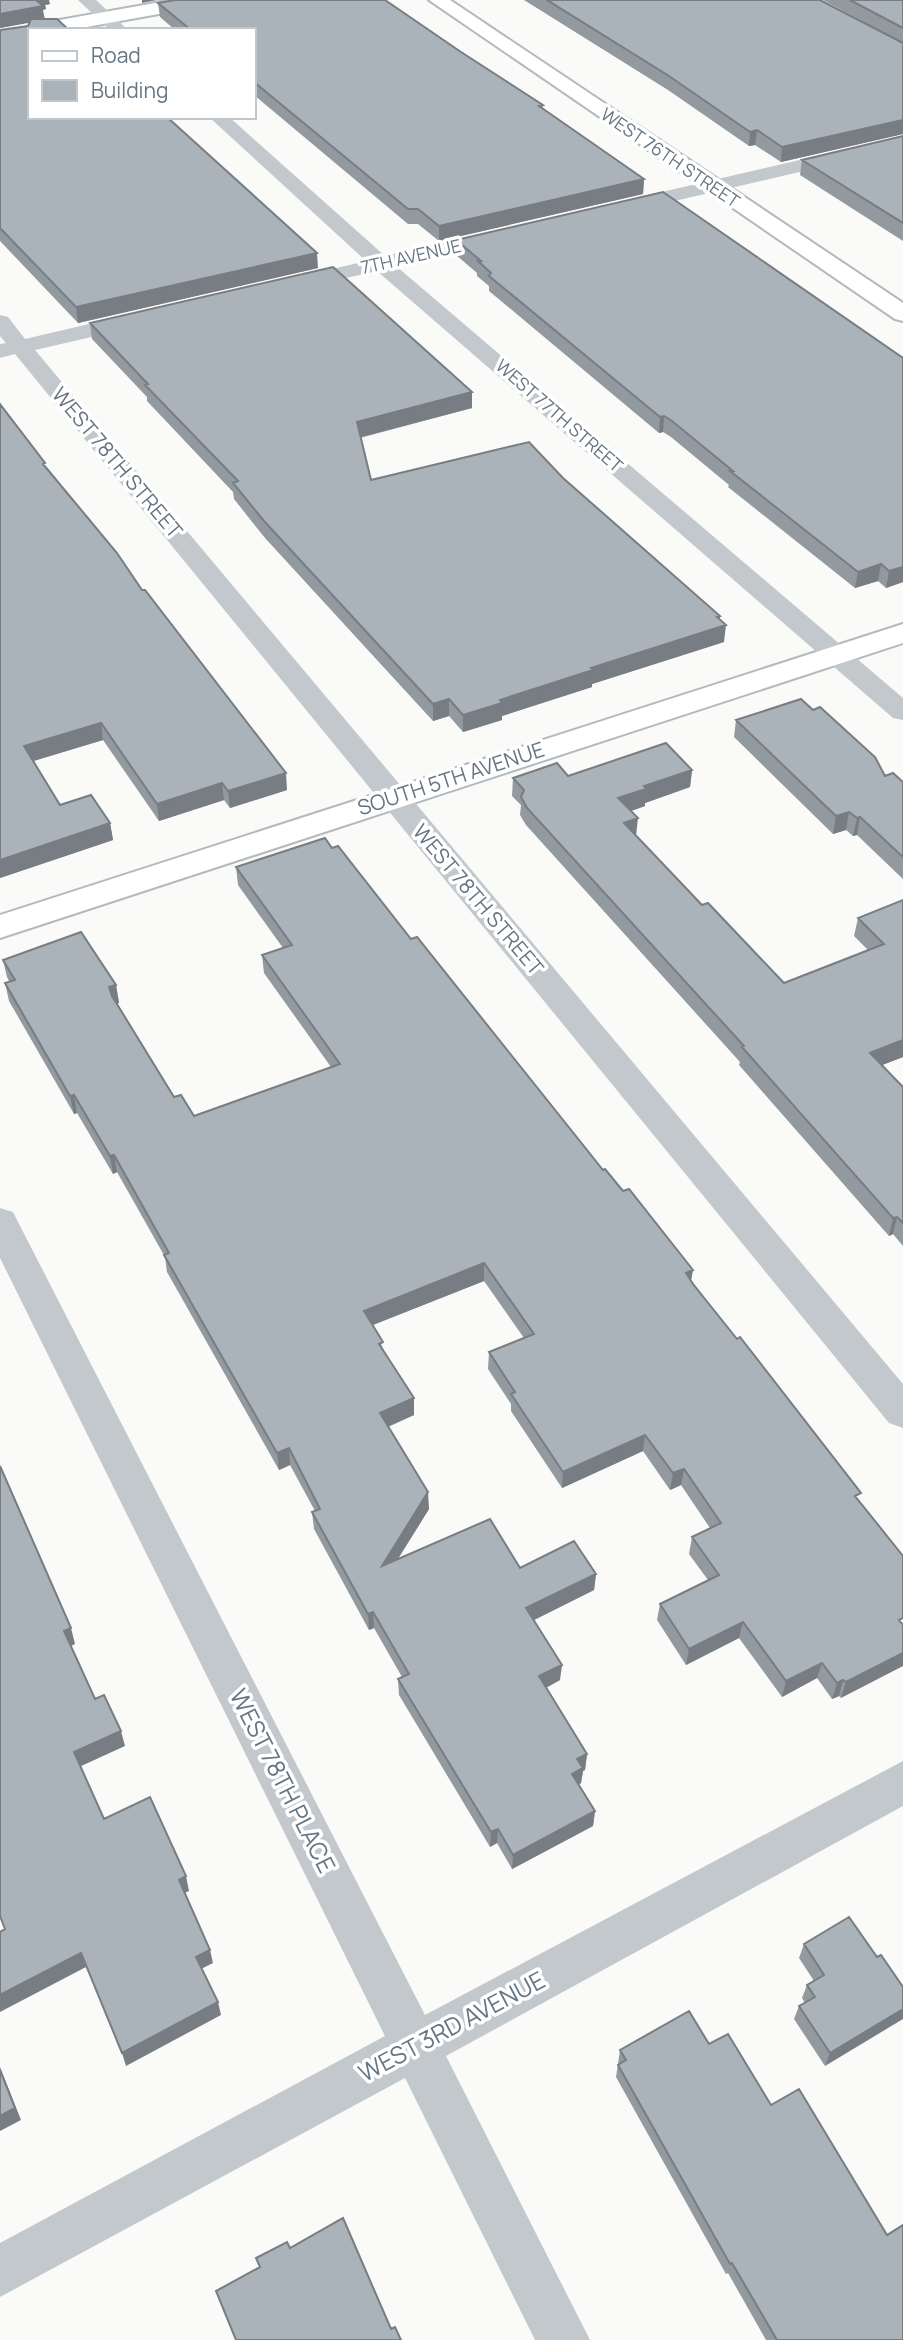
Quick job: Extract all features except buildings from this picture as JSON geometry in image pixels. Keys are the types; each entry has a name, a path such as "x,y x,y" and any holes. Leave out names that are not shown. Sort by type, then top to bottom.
{"street":[{"path":"86,0 113,24"},
{"path":"65,28 113,24 203,0"},
{"name":"WEST 76TH STREET","path":"438,0 903,314"},
{"name":"WEST 77TH STREET","path":"220,119 382,264 903,712"},
{"path":"606,211 903,142"},
{"name":"7TH AVENUE","path":"275,288 527,230"},
{"path":"10,349 154,316"},
{"name":"WEST 78TH STREET","path":"0,322 10,349 394,798 903,1412"},
{"name":"SOUTH 5TH AVENUE","path":"0,926 903,633"},
{"name":"WEST 78TH PLACE","path":"0,1222 563,2340"},
{"name":"WEST 3RD AVENUE","path":"0,2271 903,1782"}]}
